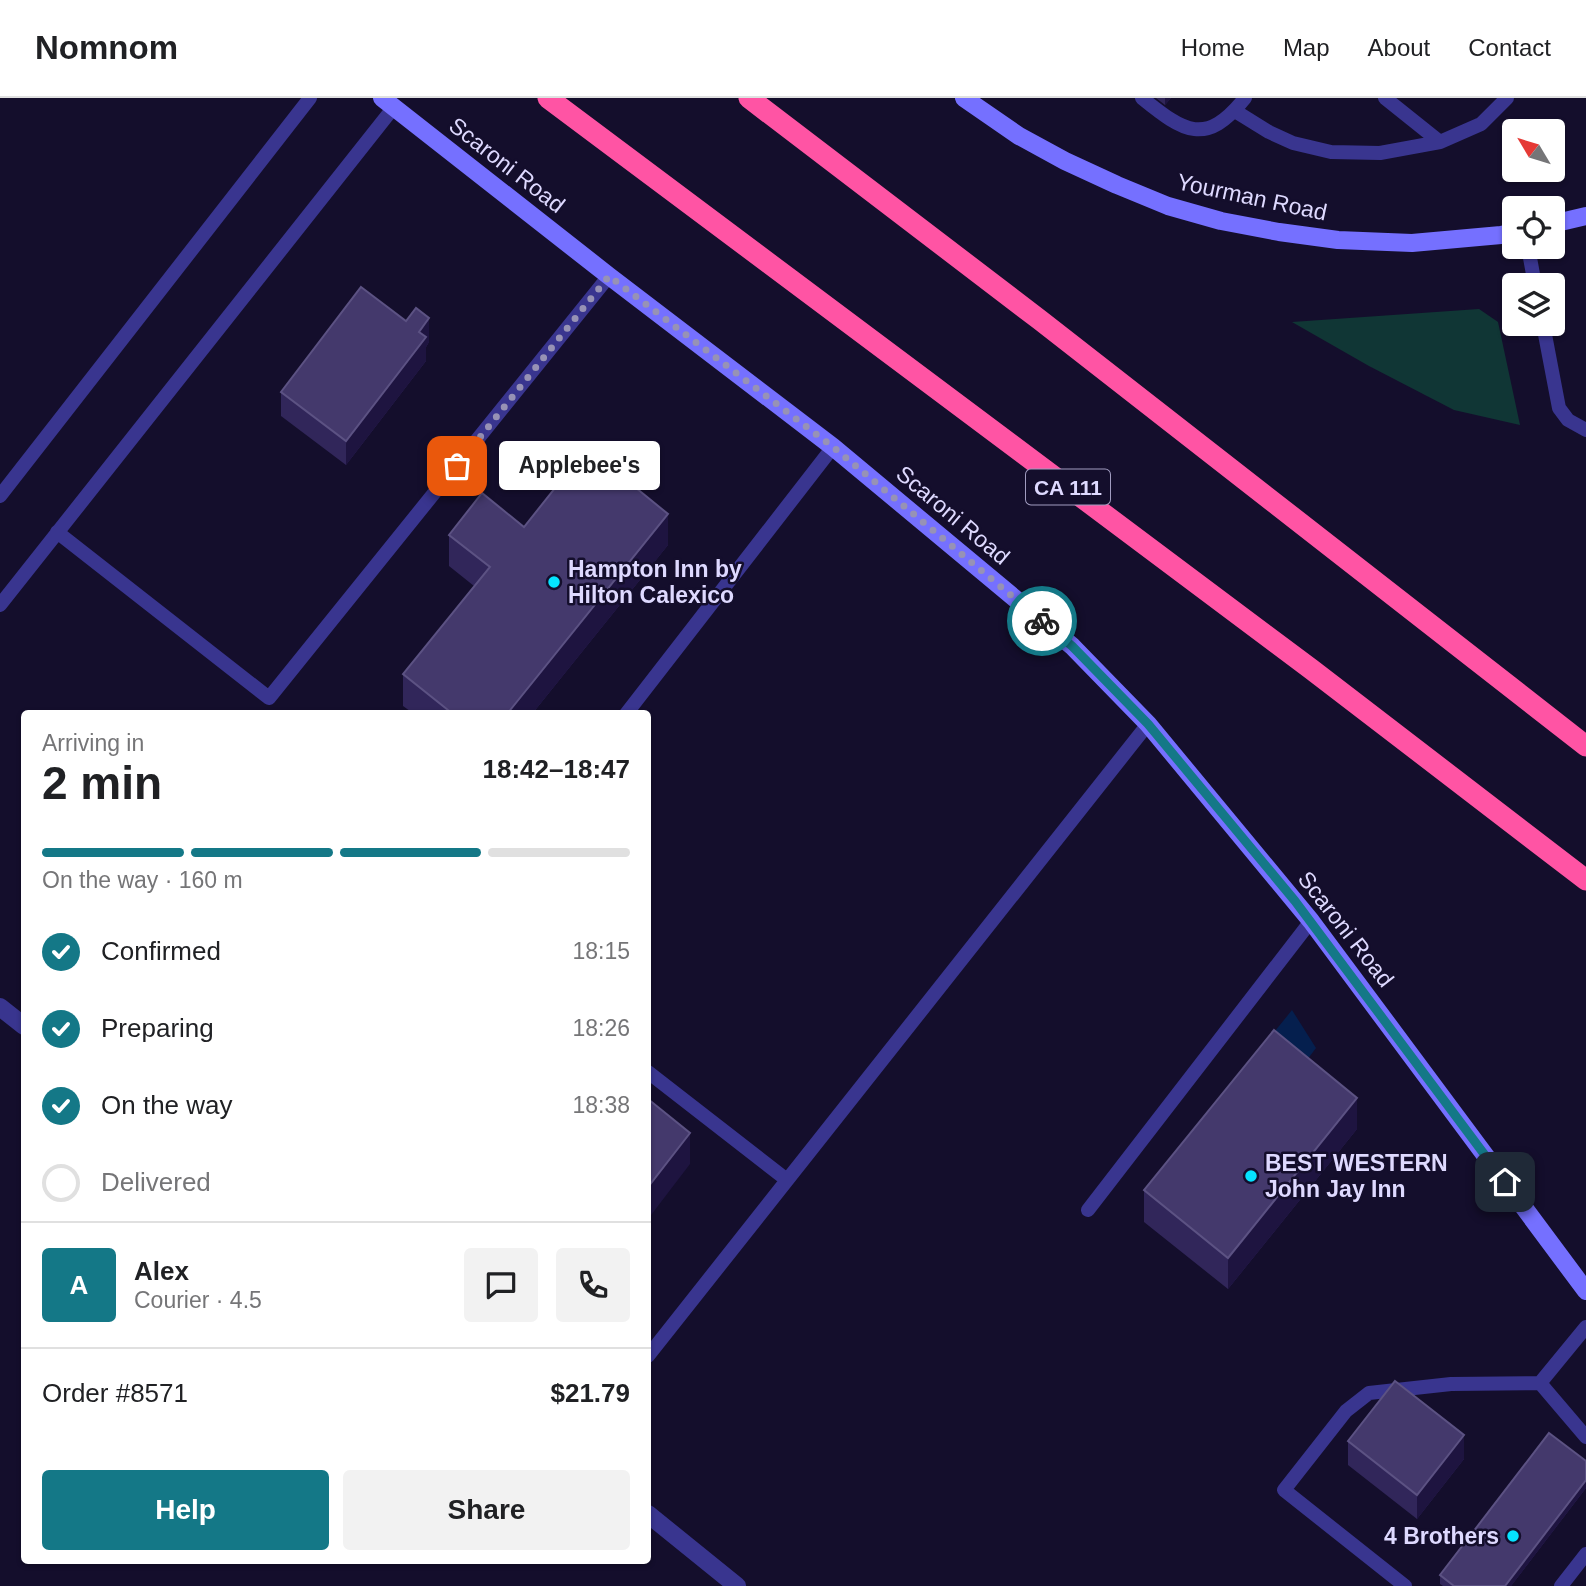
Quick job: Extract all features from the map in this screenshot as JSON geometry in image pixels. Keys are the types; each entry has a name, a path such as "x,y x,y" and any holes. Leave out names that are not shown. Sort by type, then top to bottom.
{"highway":[{"name":"CA 111","path":"548,98 1300,661 1586,880"},
{"path":"749,98 1051,328 1586,746"}],"street":[{"name":"Yourman Road","path":"964,98 1019,136 1065,161 1168,206 1221,220 1338,240 1412,243 1502,235"},
{"name":"Scaroni Road","path":"388,103 833,447 1072,646 1148,724 1311,921 1586,1291"},
{"path":"1565,221 1586,216"},
{"path":"0,1007 21,1024"},
{"path":"651,1516 737,1586"}],"lane":[{"path":"0,496 310,98"},
{"path":"1142,98 1169,120 1186,128 1204,130 1222,122 1245,98"},
{"path":"1385,98 1440,142"},
{"path":"1235,111 1293,143 1331,152 1380,153 1440,142 1481,124 1507,98"},
{"path":"0,605 388,103"},
{"path":"57,532 269,698 609,276"},
{"path":"1545,336 1559,408 1568,420 1586,430"},
{"path":"628,710 833,447"},
{"path":"651,1352 1148,724"},
{"path":"1088,1210 1311,921"},
{"path":"651,1074 787,1180"},
{"path":"1405,1586 1284,1490 1346,1410 1369,1393 1451,1384 1540,1383 1586,1327"},
{"path":"1540,1383 1586,1437"},
{"path":"1561,1586 1586,1554"}],"green space":[{"path":"1479,309 1498,322 1520,425 1454,410 1292,322"}],"water":[{"path":"1292,1010 1316,1048 1301,1068 1263,1046"}],"building":[{"path":"361,287 406,321 416,308 429,318 419,332 426,337 346,441 281,392"},
{"name":"Hampton Inn by Hilton Calexico","path":"587,448 668,514 510,710 448,710 403,674 490,567 449,535 482,493 524,527"},
{"name":"BEST WESTERN John Jay Inn","path":"1274,1030 1357,1098 1228,1258 1144,1190"},
{"path":"651,1101 690,1133 651,1183"},
{"path":"1395,1381 1464,1435 1417,1495 1348,1441"},
{"name":"4 Brothers","path":"1549,1433 1586,1461 1586,1480 1505,1586 1454,1586 1440,1575"}],"way so far":[{"path":"457,466 609,276 833,447 1042,621"}],"place":[{"name":"Applebee's","path":"457,466"},
{"name":"Hampton Inn by Hilton Calexico","path":"554,582"},
{"name":"BEST WESTERN John Jay Inn","path":"1251,1176"},
{"name":"4 Brothers","path":"1513,1536"}],"route":[{"path":"1042,621 1072,646 1148,724 1295,901 1505,1182"}]}
